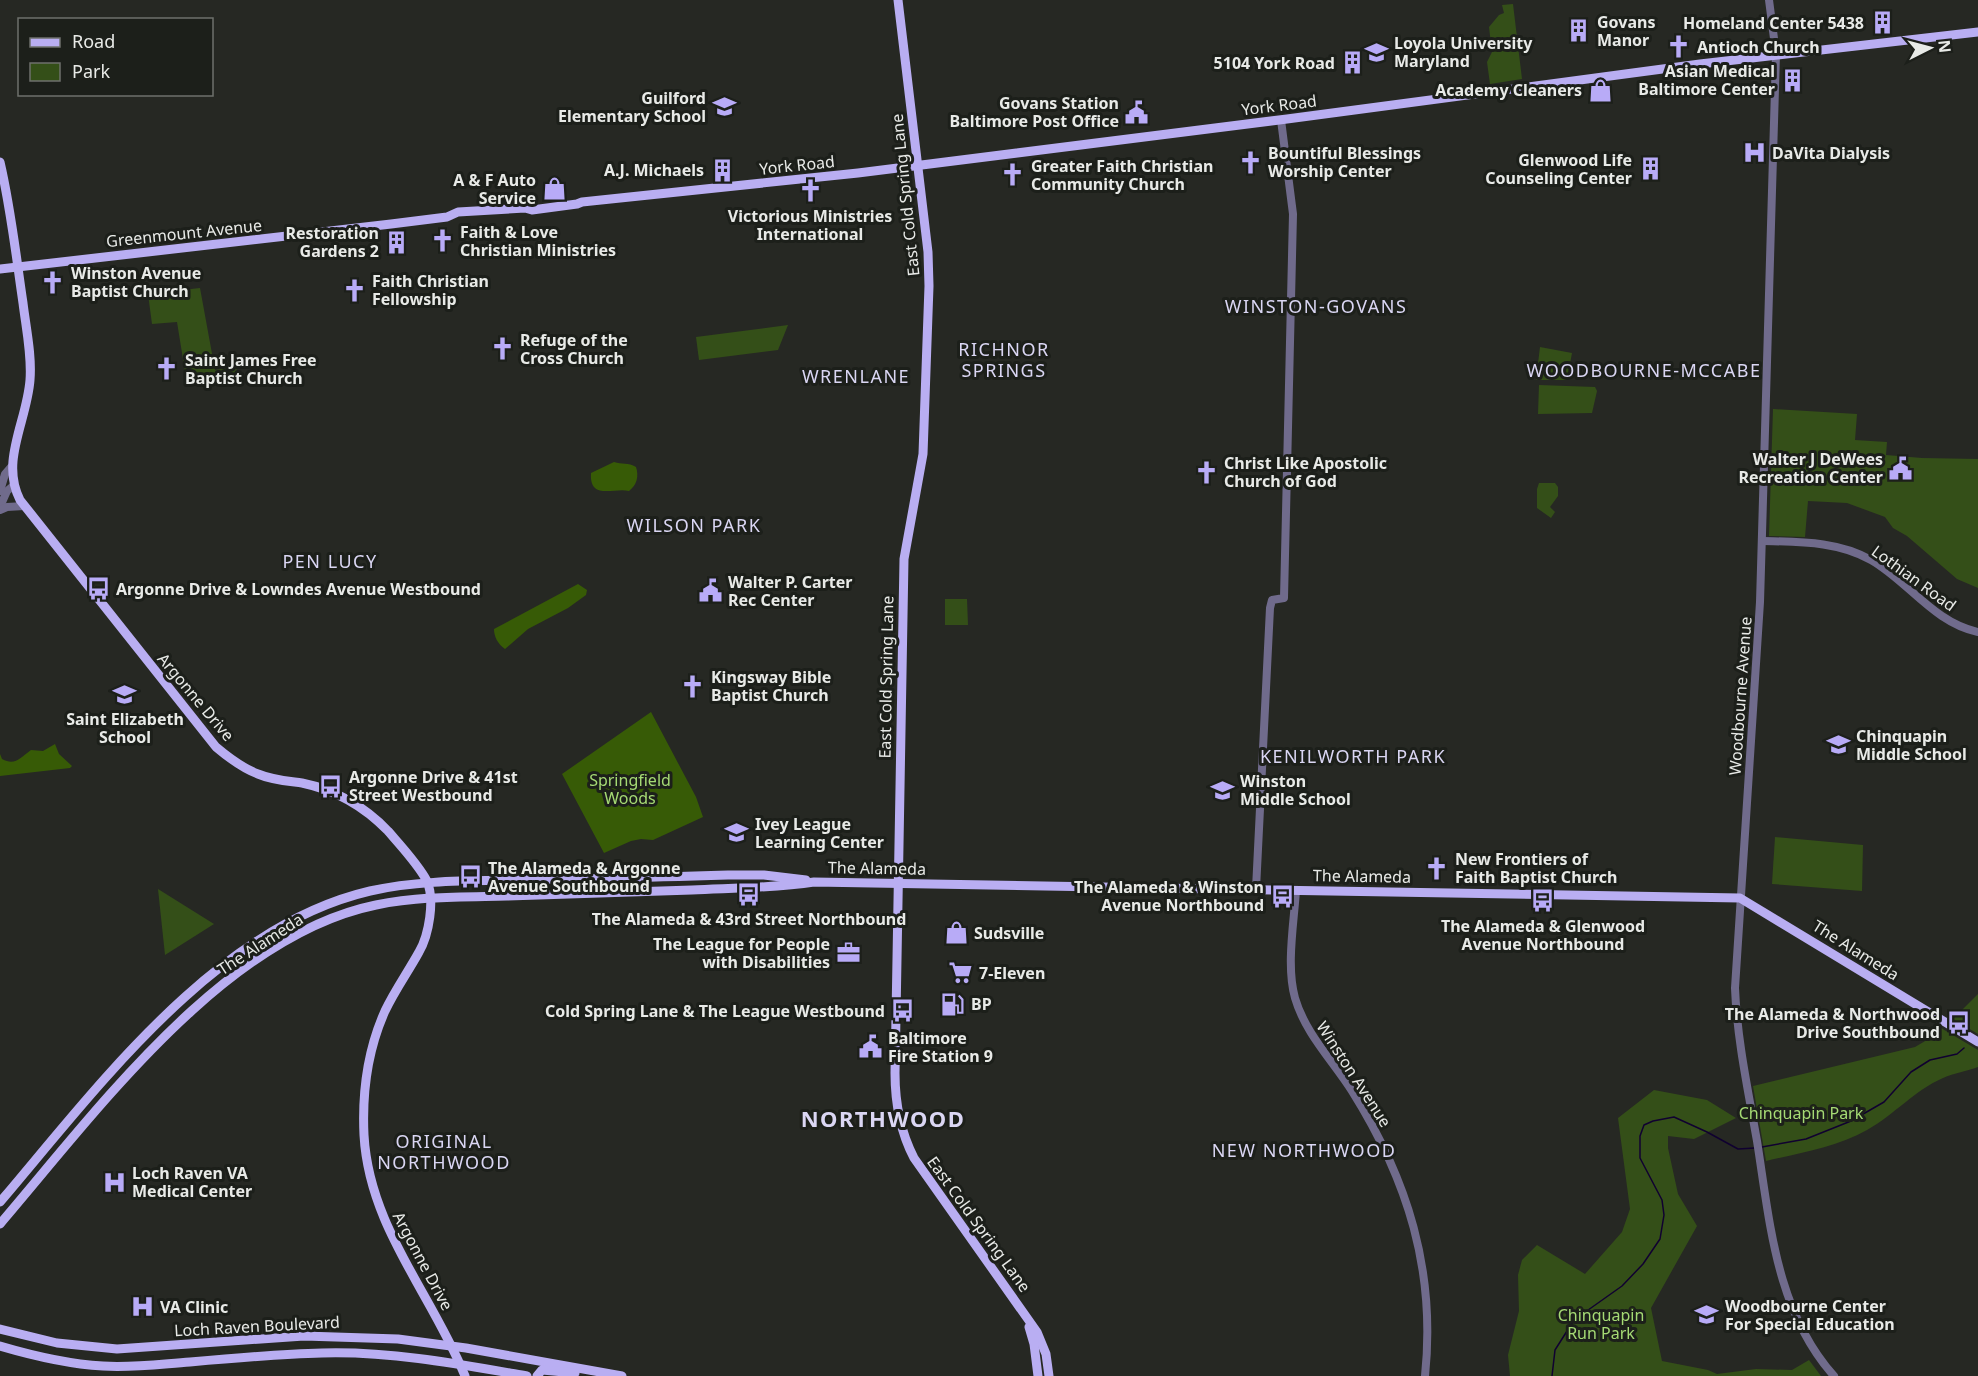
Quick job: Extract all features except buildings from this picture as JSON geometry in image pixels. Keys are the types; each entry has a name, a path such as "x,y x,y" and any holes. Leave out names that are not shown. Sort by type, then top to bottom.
{"main road":[{"name":"East Cold Spring Lane","path":"898,0 928,252 928,299 923,454 904,559 894,1073 896,1102 911,1153 1042,1343 1048,1364 1048,1376"},
{"name":"York Road","path":"371,227 447,217 484,216 489,212 525,208 532,210 582,202 918,166 1776,54 1978,32"},
{"path":"0,162 18,267 30,370 25,407 11,466"},
{"name":"Greenmount Avenue","path":"0,269 371,227"},
{"name":"Argonne Drive","path":"11,466 13,486 24,506 216,747 238,764 259,774 320,788 354,802 386,830 427,883 430,916 425,939 390,1000 373,1044 365,1091 364,1135 370,1176 385,1223 451,1345 465,1376"},
{"path":"388,888 407,879 418,870"},
{"name":"The Alameda","path":"0,1202 139,1041 166,1014 212,975 262,939 304,915 345,898 388,888 442,882 752,875 796,878 814,882"},
{"path":"429,898 440,890 442,882"},
{"name":"The Alameda","path":"0,1224 153,1048 232,978 280,945 321,923 374,905 429,898 750,888 814,882 1740,898 1978,1042"},
{"name":"East Cold Spring Lane","path":"1027,1319 1034,1344 1038,1376"},
{"name":"Loch Raven Boulevard","path":"3,1331 57,1343 117,1349 322,1335 398,1339 451,1345 622,1376"},
{"name":"Loch Raven Boulevard","path":"0,1346 52,1359 109,1366 140,1366 255,1355 325,1353 394,1356 460,1364 527,1376"},
{"path":"537,1376 539,1360"},
{"path":"537,1376 542,1370 547,1369 583,1375 594,1371"}],"street":[{"name":"Woodbourne Avenue","path":"1769,0 1776,54 1763,541 1735,963 1736,1012 1774,1252 1785,1290 1805,1335 1816,1355 1834,1376"},
{"path":"1256,889 1270,608 1272,600 1284,598 1293,214 1281,120"},
{"path":"0,491 5,474 11,466"},
{"path":"0,508 7,491 13,486"},
{"path":"0,508 24,506"},
{"name":"Lothian Road","path":"1763,541 1827,544 1861,555 1891,573 1946,619 1978,632"},
{"name":"Winston Avenue","path":"1296,890 1291,972 1294,997 1306,1024 1373,1125 1402,1189 1419,1245 1426,1288 1428,1337 1425,1376"}],"green space":[{"path":"1513,4 1522,79 1490,84 1487,62 1492,52 1489,27 1499,15 1504,13 1502,5"},
{"path":"200,288 215,370 236,367 238,377 187,384 177,322 152,324 148,294"},
{"path":"788,325 778,350 699,360 696,337"},
{"path":"1540,347 1572,353 1567,380 1536,380"},
{"path":"1539,385 1595,387 1597,391 1592,413 1538,414"},
{"path":"1773,409 1857,414 1855,440 1887,442 1886,455 1978,459 1978,588 1957,579 1907,536 1893,528 1885,517 1847,503 1808,501 1805,537 1769,536"},
{"path":"614,462 636,467 637,480 629,491 598,490 591,482 591,473"},
{"path":"1539,483 1555,483 1558,487 1558,496 1550,507 1555,512 1551,518 1537,508"},
{"path":"578,584 587,590 586,595 568,608 528,629 505,649 498,643 494,629"},
{"path":"945,599 967,599 968,625 945,625"},
{"name":"Springfield Woods","path":"651,712 696,797 703,817 653,840 631,841 604,853 562,774"},
{"path":"55,744 59,754 72,766 70,768 0,776 0,754 2,759 10,762 31,750 43,751"},
{"path":"1775,837 1863,845 1862,891 1772,884"},
{"path":"158,889 214,924 165,955"},
{"path":"1978,994 1978,1034 1953,1019"},
{"name":"Chinquapin Park","path":"1941,1028 1978,1050 1978,1067 1947,1076 1933,1083 1877,1124 1855,1136 1818,1149 1766,1161 1753,1086 1915,1047 1932,1037"},
{"name":"Chinquapin Run Park","path":"1654,1090 1707,1100 1736,1118 1694,1139 1668,1136 1668,1148 1678,1194 1697,1226 1651,1308 1662,1361 1708,1370 1717,1374 1756,1369 1792,1370 1809,1360 1821,1376 1510,1376 1508,1355 1519,1311 1518,1275 1522,1260 1537,1245 1585,1274 1622,1232 1630,1209 1618,1118"}],"waterway":[{"path":"1762,1147 1806,1139 1851,1121 1884,1102 1911,1072 1930,1060 1957,1054 1964,1048"},
{"path":"1552,1376 1555,1350 1574,1320 1622,1286 1643,1264 1660,1239 1664,1215 1662,1200 1640,1158 1640,1136 1644,1125 1674,1117 1738,1149 1755,1148"}],"place":[{"name":"Homeland Center 5438","path":"1882,23"},
{"name":"Govans Manor","path":"1579,31"},
{"name":"Antioch Church","path":"1679,47"},
{"name":"Loyola University Maryland","path":"1376,52"},
{"name":"5104 York Road","path":"1353,63"},
{"name":"Asian Medical Baltimore Center","path":"1793,80"},
{"name":"Academy Cleaners","path":"1600,90"},
{"name":"Guilford Elementary School","path":"724,107"},
{"name":"Govans Station Baltimore Post Office","path":"1137,112"},
{"name":"DaVita Dialysis","path":"1754,153"},
{"name":"Bountiful Blessings Worship Center","path":"1250,162"},
{"name":"Glenwood Life Counseling Center","path":"1650,169"},
{"name":"A.J. Michaels","path":"722,170"},
{"name":"Greater Faith Christian Community Church","path":"1013,175"},
{"name":"A & F Auto Service","path":"554,189"},
{"name":"Victorious Ministries International","path":"810,191"},
{"name":"Faith & Love Christian Ministries","path":"442,241"},
{"name":"Restoration Gardens 2","path":"397,242"},
{"name":"Winston Avenue Baptist Church","path":"53,282"},
{"name":"Faith Christian Fellowship","path":"354,290"},
{"name":"Refuge of the Cross Church","path":"502,349"},
{"name":"Saint James Free Baptist Church","path":"167,369"},
{"name":"Walter J DeWees Recreation Center","path":"1901,468"},
{"name":"Christ Like Apostolic Church of God","path":"1206,472"},
{"name":"Argonne Drive & Lowndes Avenue Westbound","path":"98,589"},
{"name":"Walter P. Carter Rec Center","path":"710,591"},
{"name":"Kingsway Bible Baptist Church","path":"693,686"},
{"name":"Saint Elizabeth School","path":"125,694"},
{"name":"Chinquapin Middle School","path":"1838,745"},
{"name":"Argonne Drive & 41st Street Westbound","path":"331,786"},
{"name":"Winston Middle School","path":"1222,790"},
{"name":"Ivey League Learning Center","path":"737,833"},
{"name":"New Frontiers of Faith Baptist Church","path":"1437,868"},
{"name":"The Alameda & Argonne Avenue Southbound","path":"470,877"},
{"name":"The Alameda & 43rd Street Northbound","path":"749,894"},
{"name":"The Alameda & Winston Avenue Northbound","path":"1282,896"},
{"name":"The Alameda & Glenwood Avenue Northbound","path":"1543,901"},
{"name":"Sudsville","path":"956,933"},
{"name":"The League for People with Disabilities","path":"848,953"},
{"name":"7-Eleven","path":"961,973"},
{"name":"BP","path":"953,1004"},
{"name":"Cold Spring Lane & The League Westbound","path":"903,1011"},
{"name":"The Alameda & Northwood Drive Southbound","path":"1958,1023"},
{"name":"Baltimore Fire Station 9","path":"870,1047"},
{"name":"Loch Raven VA Medical Center","path":"114,1182"},
{"name":"VA Clinic","path":"142,1307"},
{"name":"Woodbourne Center For Special Education","path":"1707,1315"}],"district":[{"name":"WINSTON-GOVANS","path":"1316,306"},
{"name":"RICHNOR SPRINGS","path":"1004,359"},
{"name":"WOODBOURNE-MCCABE","path":"1644,370"},
{"name":"WRENLANE","path":"856,376"},
{"name":"WILSON PARK","path":"694,525"},
{"name":"PEN LUCY","path":"330,561"},
{"name":"KENILWORTH PARK","path":"1353,756"},
{"name":"NORTHWOOD","path":"883,1118"},
{"name":"NEW NORTHWOOD","path":"1304,1150"},
{"name":"ORIGINAL NORTHWOOD","path":"444,1151"}]}
